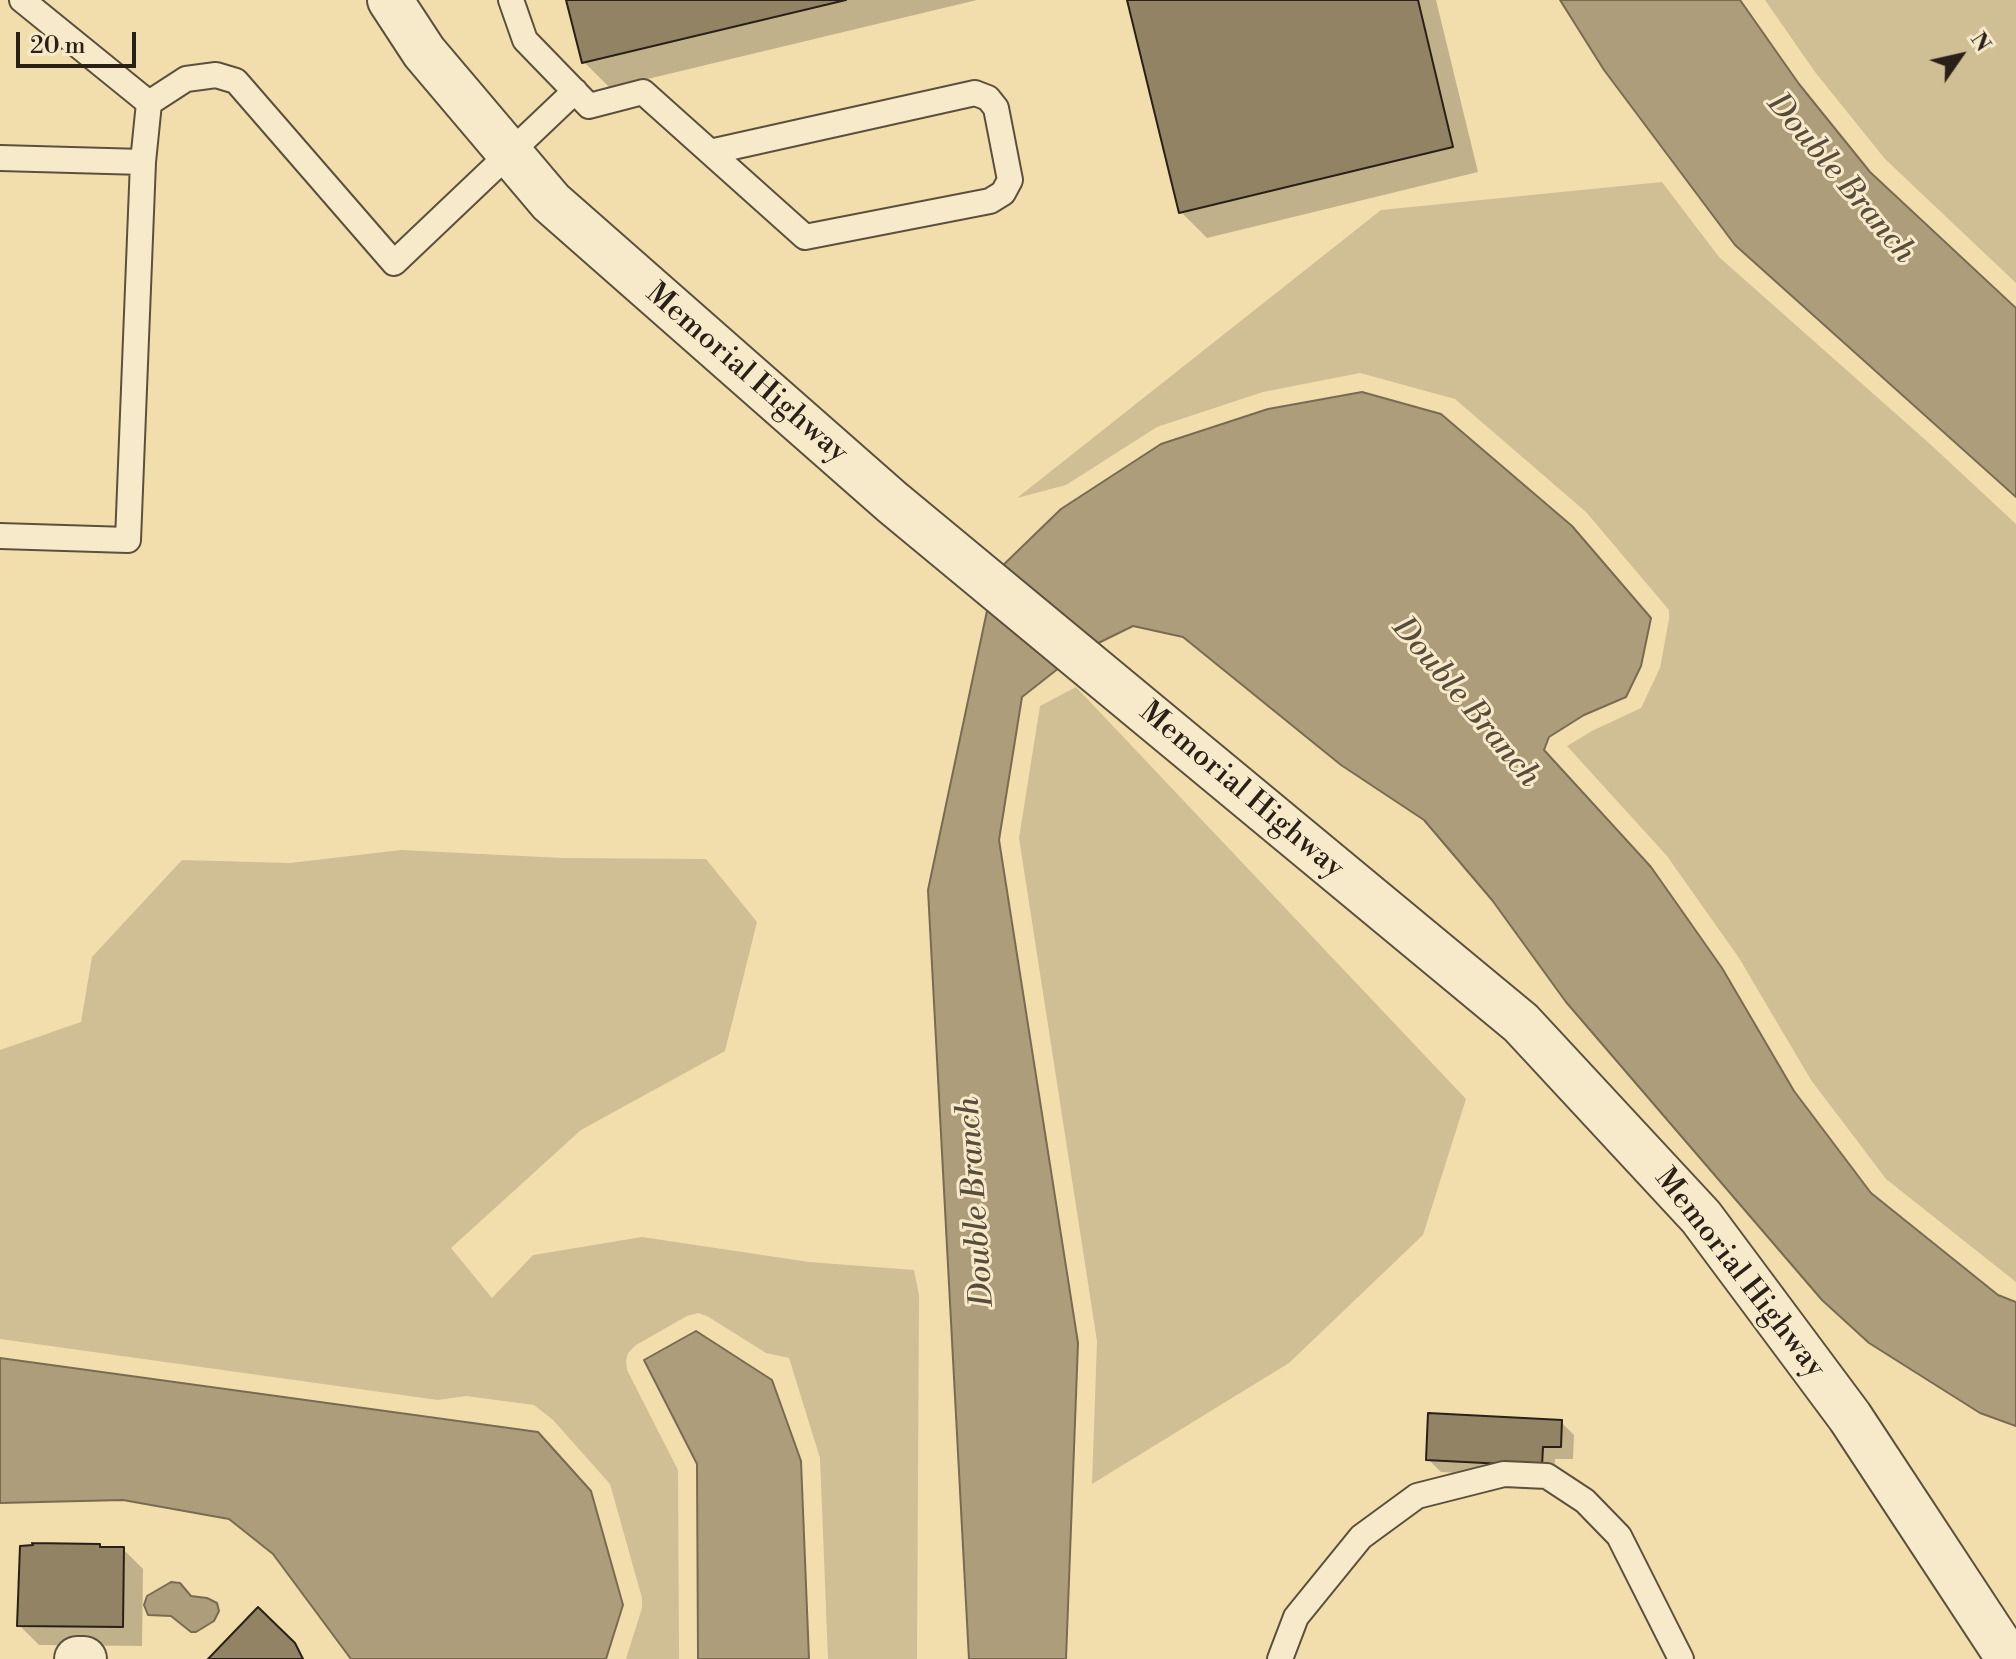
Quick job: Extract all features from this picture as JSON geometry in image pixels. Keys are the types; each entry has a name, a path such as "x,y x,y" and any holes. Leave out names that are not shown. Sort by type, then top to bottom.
{"street":[{"name":"Memorial Highway","path":"390,0 424,52 551,202 892,502 1521,1023 1701,1217 1850,1417 2009,1659"},
{"path":"77,1659 84,1659"}],"lane":[{"path":"22,0 149,103"},
{"path":"511,0 525,40 589,106 643,92 710,152 805,237 990,201 1003,193 1010,180 996,108 988,98 975,93 710,152"},
{"path":"149,103 186,79 216,75 236,81 394,263 575,91"},
{"path":"0,536 128,540 143,162 149,103"},
{"path":"0,158 143,162"},
{"path":"1280,1659 1296,1617 1361,1537 1417,1496 1504,1474 1547,1476 1585,1501 1619,1536 1681,1659"}],"shaded area":[{"path":"1765,0 2016,0 2016,283 1885,159 1815,72"},
{"path":"1662,182 1719,257 2016,524 2016,1282 1886,1179 1811,1080 1739,958 1667,856 1567,746 1641,708 1660,668 1669,610 1586,512 1455,399 1360,373 1263,392 1157,427 1066,485 1017,498 1381,210"},
{"path":"1076,687 1466,1099 1423,1235 1289,1363 1092,1484 1097,1341 1019,838 1040,706"},
{"path":"401,850 563,858 706,859 757,922 725,1051 581,1130 451,1248 492,1298 533,1255 642,1237 809,1262 914,1270 919,1295 917,1659 828,1659 820,1458 789,1358 766,1353 707,1316 698,1313 687,1316 636,1345 628,1353 626,1361 627,1370 678,1470 679,1659 626,1659 642,1608 642,1598 610,1484 553,1420 534,1405 466,1396 438,1400 0,1339 0,1050 81,1022 92,957 182,860 290,863"}],"water":[{"name":"Double Branch","path":"1560,0 1740,0 1799,84 1870,172 2016,308 2016,497 1735,245 1604,70"},
{"name":"Double Branch","path":"1362,392 1441,414 1572,526 1651,618 1641,666 1626,697 1584,715 1549,737 1544,750 1651,867 1722,968 1794,1091 1871,1193 1998,1295 2016,1302 2016,1426 1980,1413 1869,1343 1822,1300 1566,1002 1492,900 1424,820 1341,765 1183,637 1133,626 1078,653 1022,697 999,840 1078,1343 1066,1659 969,1659 928,890 995,573 1061,509 1161,444 1268,409"},
{"path":"696,1331 772,1380 801,1461 809,1659 698,1659 697,1464 644,1360"},
{"path":"0,1358 538,1432 591,1491 623,1605 606,1659 351,1659 273,1554 229,1519 123,1500 0,1503"},
{"path":"171,1582 180,1583 191,1596 217,1603 219,1611 214,1621 191,1632 171,1616 148,1615 144,1605 147,1596"}],"building":[{"path":"566,0 846,0 582,63"},
{"path":"1127,0 1418,0 1453,147 1179,213"},
{"path":"1428,1413 1562,1420 1561,1447 1543,1447 1542,1466 1426,1460"},
{"path":"32,1543 124,1547 123,1627 17,1626 20,1546"},
{"path":"258,1607 295,1643 303,1659 208,1659"}]}
